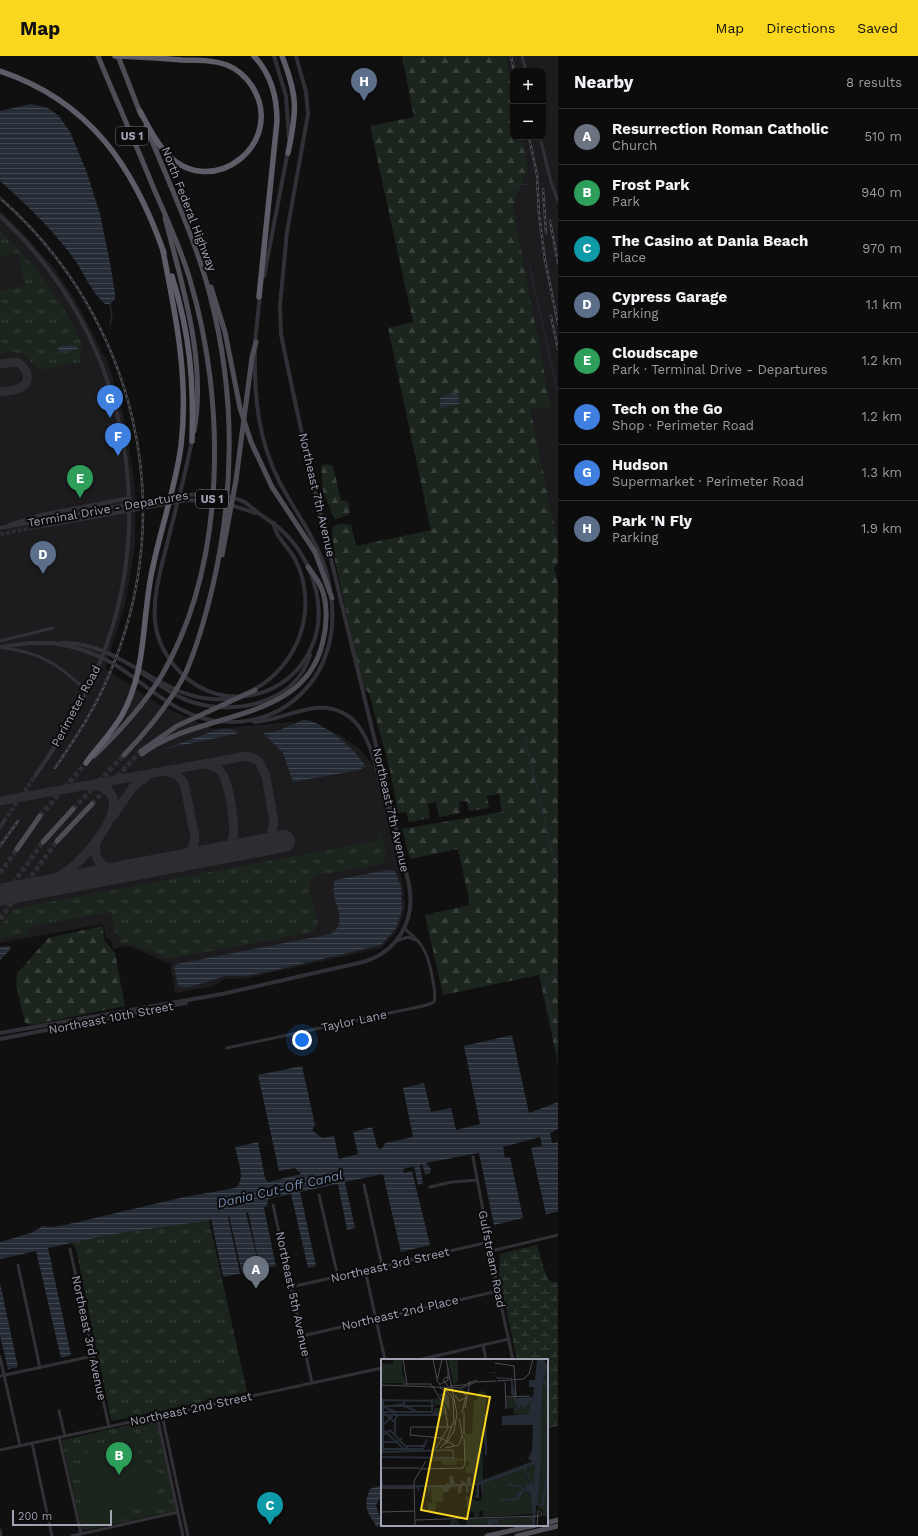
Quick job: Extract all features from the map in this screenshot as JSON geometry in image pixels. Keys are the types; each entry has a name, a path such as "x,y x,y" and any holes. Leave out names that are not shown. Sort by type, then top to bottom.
{"highway":[{"path":"117,56 205,61 228,66 244,77 253,88 258,100 261,118 257,138 240,160 222,169 202,171 184,165 167,154 140,111"},
{"path":"254,56 272,85 276,102 277,121 259,297"},
{"path":"282,56 292,83 295,101 294,122 288,153"},
{"path":"0,71 23,79 46,91 77,112 96,129 112,149 133,181 163,251 178,297 191,357 193,393 192,441"},
{"path":"86,763 118,720 136,681 151,576 174,481 180,447 183,410 182,359 176,314 163,251"}],"main road":[{"name":"North Federal Highway","path":"86,763 136,712 167,665 182,632 194,597 203,561 209,524 214,475 215,438 209,364 201,322 190,279 172,229 98,56"},
{"name":"North Federal Highway","path":"117,56 123,67 203,270 223,354 229,422 230,459 226,512 216,571 202,626 185,672 160,715 124,755"},
{"path":"162,206 181,278 193,338 197,405 192,441"},
{"path":"203,270 214,295 222,321 247,433 260,464 272,487 315,552 332,598"},
{"path":"216,571 225,546 256,342"},
{"path":"255,690 177,726 158,738 141,753 180,732 274,702 291,692 306,678 314,666 320,652 326,624 321,588 308,567"},
{"path":"57,841 92,804"},
{"path":"43,842 73,809"},
{"path":"17,849 40,816"},
{"path":"548,1524 558,1520"},
{"path":"548,1524 558,1526"},
{"path":"487,1536 532,1526"},
{"path":"517,1536 543,1526"}],"street":[{"path":"246,722 268,716 285,707 303,692 314,678 326,657 331,634 332,598 329,582 321,559 279,482 265,448 255,400 256,342 259,297 288,153 289,125 286,96 274,56"},
{"name":"Northeast 7th Avenue","path":"296,56 306,92 308,114 287,232 280,306 281,334 361,690 395,824 410,893 410,911 405,929"},
{"path":"522,56 525,68"},
{"path":"541,140 550,177 558,200"},
{"name":"Perimeter Road","path":"0,216 29,246 55,277 76,310 93,341 108,380 120,422 127,464 130,498 128,545 120,602 105,650 88,691 66,729 35,776"},
{"path":"192,441 156,595 156,626 165,652 176,668 190,681 216,694 227,697 243,697 262,693 278,686 299,668 312,647"},
{"name":"Terminal Drive - Departures","path":"1,528 174,496 209,494 245,503 260,514"},
{"path":"1,528 41,515 130,498"},
{"path":"43,526 181,500 215,501 260,514 274,523 292,541 308,567 316,590 319,614 317,630 303,671 282,692 260,703 232,708 210,707 184,699 166,690 131,664"},
{"path":"0,647 30,643 70,642 94,648 131,664 185,694 203,699 218,700 241,696 255,690 277,672 287,661 301,633 305,613 305,591 301,572 290,550 276,532 274,523"},
{"path":"0,641 53,628"},
{"path":"52,643 92,653 118,667 180,709 211,720 239,722 265,721 317,708 335,710 348,716 359,726 368,741 387,806 395,824"},
{"path":"0,647 17,649 48,660 64,670 88,691"},
{"path":"0,827 4,821"},
{"path":"405,929 418,940"},
{"name":"Northeast 10th Street","path":"0,1033 123,1016 372,960 386,952 405,929"},
{"path":"396,941 408,937 418,940"},
{"name":"Taylor Lane","path":"227,1048 428,1005 434,1002 434,989 425,951 418,940"},
{"name":"Northeast 10th Street","path":"0,1039 130,1011 222,994"},
{"path":"123,1016 130,1011"},
{"name":"Gulfstream Road","path":"473,1158 513,1359"},
{"path":"430,1187 452,1182 477,1180"},
{"path":"364,1185 382,1266"},
{"path":"319,1195 338,1277"},
{"name":"Northeast 5th Avenue","path":"273,1205 312,1383"},
{"path":"491,1251 558,1235"},
{"name":"Northeast 3rd Street","path":"291,1287 489,1242"},
{"name":"Northeast 3rd Avenue","path":"70,1249 109,1427"},
{"path":"18,1265 40,1368"},
{"path":"365,1270 384,1359"},
{"name":"Northeast 2nd Place","path":"302,1336 498,1290"},
{"path":"422,1359 509,1339"},
{"path":"483,1345 486,1359"},
{"path":"0,1376 93,1356"},
{"path":"0,1357 20,1446"},
{"name":"Northeast 2nd Street","path":"0,1450 381,1368"},
{"path":"59,1411 65,1436"},
{"path":"162,1415 188,1536"},
{"path":"157,1416 183,1536"},
{"path":"59,1437 81,1535"},
{"path":"32,1443 52,1536"},
{"path":"72,1536 178,1512"},
{"path":"0,1530 1,1536"}],"shaded area":[{"path":"506,56 558,56 558,543 529,408 551,407 513,207 528,168 523,140 546,140 546,68 510,68 510,76"},
{"path":"0,210 55,269 77,303 107,361 120,400 128,439 135,487 135,546 125,605 105,668 158,704 213,729 289,722 321,726 343,737 360,749 374,767 380,782 403,886 404,895 402,899 405,900 405,908 398,930 381,948 243,979 225,979 213,986 175,993 170,963 129,946 113,949 111,940 106,938 103,924 0,943"}],"green space":[{"path":"402,56 506,56 510,76 510,140 523,140 528,168 513,207 551,407 530,409 558,543 558,562 554,568 558,584 558,1064 539,975 443,995 425,915 470,905 458,849 410,859 402,829 502,812 499,794 487,796 489,808 469,811 467,801 459,802 460,813 439,817 436,802 428,804 430,818 409,822 406,812 398,813 390,770 369,693 363,687 335,561 332,528 338,524 343,523 351,525 356,546 431,530 388,328 413,322 370,126 414,117"},
{"path":"0,230 37,270 63,307 82,344 80,362 39,370 24,354 13,352 0,355 0,291 25,286 18,253 0,257"},
{"path":"325,464 333,466 341,500 348,501 350,511 348,515 336,519 333,516 323,491 321,466"},
{"path":"379,832 381,832 386,857 381,864 317,875 311,880 309,887 318,923 312,932 167,959 129,942 121,943 120,937 115,933 111,912 27,927 28,933 0,939 0,927 12,909 380,840"},
{"path":"102,926 105,941 115,953 125,1006 31,1025 25,1023 16,984 17,974 48,938"},
{"path":"209,1220 247,1392 113,1421 111,1419 76,1249 72,1243 109,1235"},
{"path":"537,1245 547,1278 550,1281 558,1283 558,1426 548,1428 548,1359 517,1359 499,1275 500,1254"},
{"path":"155,1419 176,1508 175,1511 82,1531 62,1440"},
{"path":"136,1435 140,1459 127,1461 122,1438"},
{"path":"92,1442 96,1459 90,1461 86,1443"},
{"path":"85,1447 88,1458 82,1459 80,1448"},
{"path":"78,1448 81,1460 75,1461 73,1449"},
{"path":"71,1450 74,1461 68,1462 66,1451"},
{"path":"103,1459 123,1464 146,1463 150,1467 155,1480 155,1504 117,1515 116,1522 85,1529 81,1505 84,1499 76,1466 78,1463"}],"water":[{"path":"31,104 48,108 59,116 70,132 86,170 100,214 110,263 115,299 110,304 105,304 95,293 76,262 56,236 29,207 0,181 0,111"},
{"path":"70,345 77,346 78,349 59,353 58,347"},
{"path":"455,392 458,395 459,404 440,408 440,398"},
{"path":"303,720 318,724 347,744 365,766 359,770 293,782 283,753 263,733 275,732"},
{"path":"219,729 231,729 239,733 165,749"},
{"path":"388,870 395,871 401,887 402,911 396,928 381,945 267,972 245,976 226,976 186,988 178,986 174,966 177,964 331,934 337,928 339,922 333,887 335,880"},
{"path":"10,946 10,950 0,960 0,947"},
{"name":"Dania Cut-Off Canal","path":"512,1035 529,1113 558,1102 558,1129 550,1133 552,1143 558,1142 558,1212 546,1214 531,1148 542,1146 540,1137 503,1147 505,1158 510,1157 523,1218 494,1225 479,1153 426,1163 431,1169 430,1173 425,1174 422,1164 420,1165 423,1183 418,1185 414,1166 403,1169 404,1173 412,1171 430,1245 401,1252 383,1174 345,1182 355,1228 347,1230 338,1184 300,1192 316,1266 308,1268 291,1194 268,1199 267,1206 264,1207 276,1266 223,1277 211,1220 109,1235 48,1248 71,1355 61,1358 36,1251 0,1259 0,1242 31,1233 43,1226 51,1227 65,1225 180,1198 235,1188 239,1185 241,1175 235,1147 258,1142 265,1178 268,1182 301,1174 295,1168 279,1171 258,1075 302,1066 315,1125 312,1130 322,1138 334,1136 339,1159 358,1154 353,1132 372,1127 379,1149 383,1148 385,1143 413,1137 403,1088 424,1083 431,1112 451,1108 456,1130 480,1124 464,1046"},
{"path":"0,1283 18,1367 8,1369 0,1336"},
{"path":"381,1485 381,1496 376,1505 381,1525 377,1527 367,1510 366,1505 370,1489"}],"pier":[{"path":"265,1207 278,1266 276,1266"},
{"path":"248,1212 260,1269 246,1213"},
{"path":"229,1216 242,1273 240,1273"},
{"path":"211,1220 223,1277 222,1277"}],"waterway":[{"path":"507,186 530,184"},
{"path":"530,268 558,394"},
{"path":"110,304 112,316 110,326"},
{"path":"525,737 558,877"},
{"path":"558,975 549,979 545,988 558,1046"}],"taxiway":[{"path":"0,364 17,362 24,368 27,375 26,382 20,388 0,392"},
{"path":"0,801 247,756 257,760 260,763 266,776 274,823 269,844"},
{"path":"205,764 216,768 224,777 227,785 234,827 232,841 230,844 226,848 212,855"},
{"path":"164,771 177,775 184,783 195,837 191,850 185,856 172,862"},
{"path":"113,816 133,787 147,776"},
{"path":"23,890 48,882 65,873 78,862 98,838 107,824 112,811 113,799 107,790 93,785"},
{"path":"97,840 95,848 101,864 118,871 125,871"}],"runway":[{"path":"0,895 284,841"}],"tunnel":[{"path":"0,534 43,526"},
{"path":"92,804 140,752"},
{"path":"73,809 124,755"},
{"path":"40,816 86,763"},
{"path":"4,821 35,776"},
{"path":"0,919 57,841"},
{"path":"0,902 43,842"},
{"path":"0,873 17,849"}],"railway":[{"path":"511,56 513,68"},
{"path":"530,140 537,175 539,215 545,260 558,324"},
{"path":"543,189 546,233"},
{"path":"0,198 47,246 85,299 113,357 132,419 142,483 141,547 131,612 103,688 84,723 55,768"},
{"path":"550,221 558,263"},
{"path":"551,316 558,349"},
{"path":"0,846 18,821"}],"place":[{"name":"Park 'N Fly","path":"364,101"},
{"name":"Hudson","path":"110,418"},
{"name":"Tech on the Go","path":"118,456"},
{"name":"Cloudscape","path":"80,498"},
{"name":"Cypress Garage","path":"43,574"},
{"name":"Resurrection Roman Catholic","path":"256,1289"},
{"name":"Frost Park","path":"119,1475"},
{"name":"The Casino at Dania Beach","path":"270,1525"}]}
